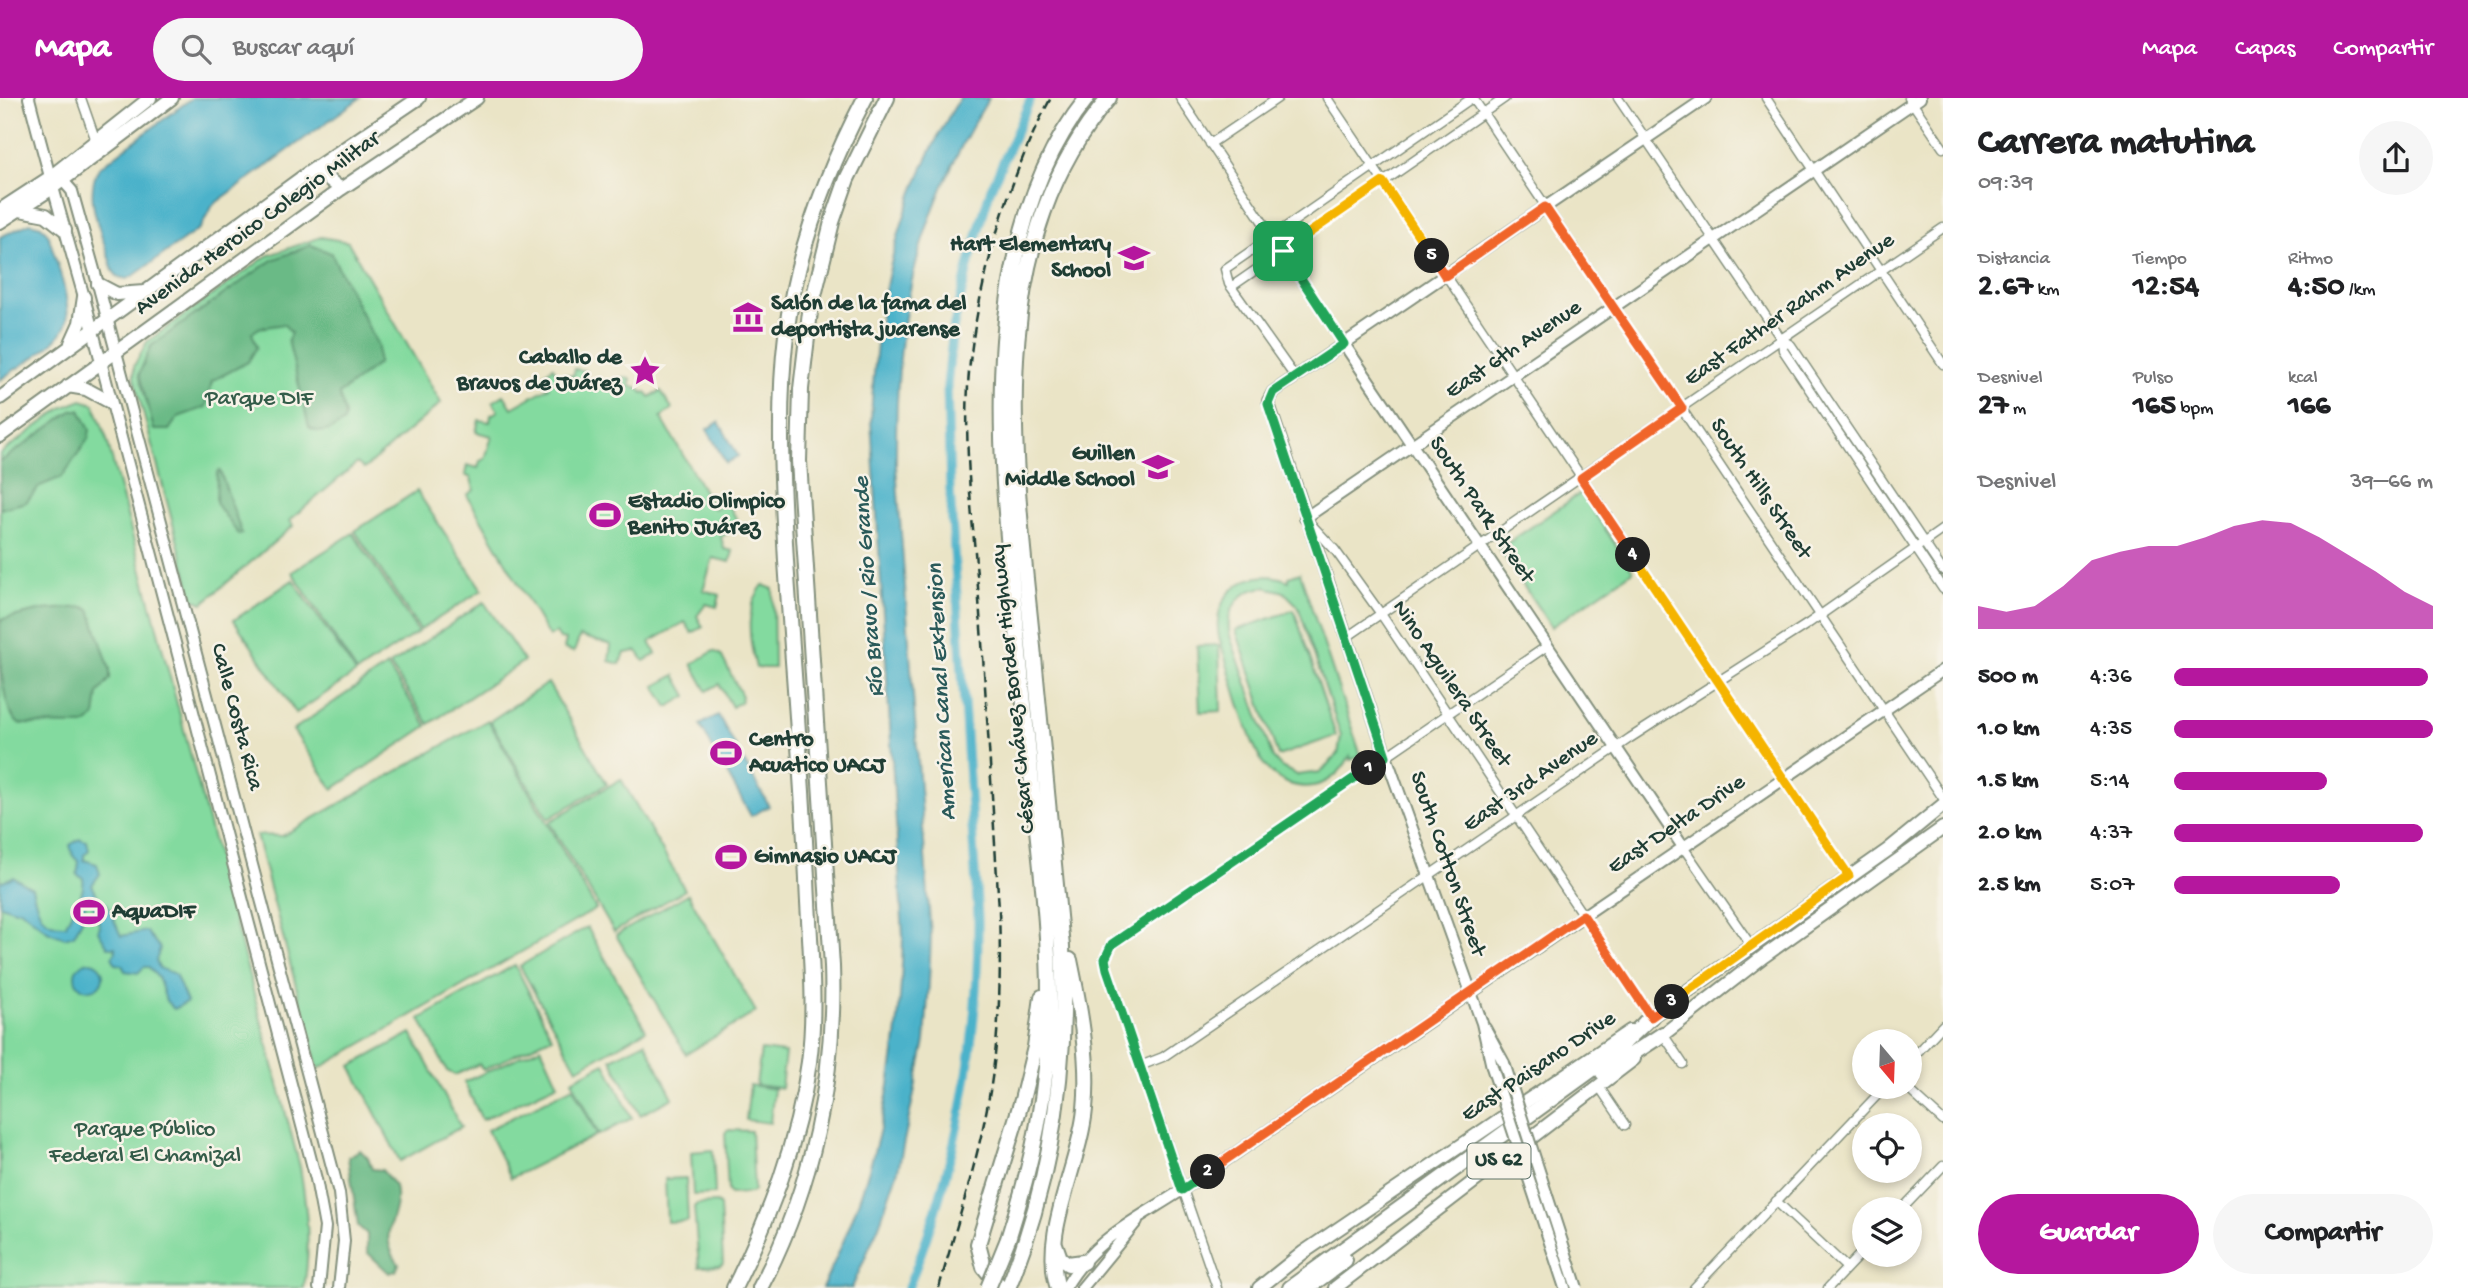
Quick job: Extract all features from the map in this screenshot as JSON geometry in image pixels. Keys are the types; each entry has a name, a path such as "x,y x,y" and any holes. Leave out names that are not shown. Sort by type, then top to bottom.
{"highway":[{"path":"734,1288 769,1218 779,1187 804,1089 811,1034 806,858 782,494 782,386 786,333 798,272 820,200 865,98"},
{"path":"760,1288 789,1228 802,1191 819,1119 831,1040 832,967 799,461 805,344 832,222 847,178 887,98"},
{"path":"1017,559 1000,415 1009,300 1036,191 1059,141 1087,98"},
{"name":"César Chávez Border Highway","path":"1009,1288 1025,1246 1050,1154 1061,1075 1064,977 1053,903 1017,559 1014,388 1029,271 1057,180 1081,135 1109,98"},
{"path":"1001,1288 984,1268 978,1244 1035,1047 1053,903"},
{"path":"1053,903 1081,1020 1086,1108 1054,1242 1052,1266 1058,1288"},
{"path":"988,1288 1008,1239 1028,1172 1044,1095 1049,1010 1047,943"},
{"path":"1290,1288 1608,1058 1651,1017"},
{"path":"1307,1288 1495,1149 1663,1034"},
{"path":"1054,1242 1060,1258 1068,1264 1083,1262"}],"main road":[{"name":"Calle Costa Rica","path":"29,98 54,178 65,230 322,1203 324,1253 319,1288"},
{"path":"54,178 136,103 150,98"},
{"path":"0,222 7,207 172,98"},
{"name":"Avenida Heroico Colegio Militar","path":"0,398 308,173 419,98"},
{"name":"Avenida Heroico Colegio Militar","path":"0,436 341,189 477,98"},
{"path":"1295,377 1706,98"},
{"name":"East 6th Avenue","path":"1306,518 1914,100"},
{"path":"308,173 322,174 341,189"},
{"name":"Calle Costa Rica","path":"54,178 72,191 339,1193 344,1241 339,1288"},
{"path":"7,207 46,215 65,230"},
{"path":"98,284 124,295 148,291"},
{"path":"68,347 80,323 84,297"},
{"name":"South Park Street","path":"1344,344 1683,848"},
{"name":"South Cotton Street","path":"1295,377 1273,392 1268,401 1386,756 1470,993 1482,1023 1504,1063 1577,1288"},
{"path":"68,386 86,389 110,402"},
{"path":"159,585 177,579"},
{"name":"East Delta Drive","path":"1138,1219 1943,670"},
{"name":"East Paisano Drive","path":"1259,1288 1313,1246 1651,1017 1911,832 1943,805"},
{"name":"East Paisano Drive","path":"1335,1288 1461,1188 1600,1088 1663,1034 1763,956 1943,828"},
{"name":"South Cotton Street","path":"1482,1023 1492,1067 1565,1288"},
{"path":"1065,1288 1083,1262 1114,1231 1138,1219"},
{"path":"1082,1288 1138,1219"}],"street":[{"path":"81,98 96,141"},
{"name":"South Park Street","path":"1180,98 1344,344"},
{"path":"1210,144 1278,98"},
{"path":"1327,98 1849,876"},
{"path":"1295,377 1231,287 1225,268 1472,98"},
{"name":"South Hills Street","path":"1472,98 1943,798"},
{"path":"1231,287 1505,98"},
{"path":"1618,98 1782,340 1791,345 1943,571"},
{"path":"1766,98 1943,364"},
{"path":"1914,100 1943,148"},
{"name":"East Father Rahm Avenue","path":"1347,637 1943,228"},
{"path":"1782,340 1783,350 1943,589"},
{"name":"Nino Aguilera Street","path":"1306,518 1335,550 1381,614 1651,1017"},
{"name":"East 3rd Avenue","path":"1140,1066 1163,1057 1616,747 1720,683 1821,615 1943,529"},
{"path":"1217,1288 1105,959 1112,944 1547,646"},
{"name":"South Park Street","path":"1683,848 1750,944"},
{"path":"1922,1047 1943,1025"},
{"path":"1663,1034 1683,1064"},
{"path":"1600,1088 1625,1125"},
{"path":"1694,1288 1874,1099"},
{"path":"1919,1099 1943,1121"},
{"path":"1913,1197 1943,1166"},
{"path":"1776,1201 1847,1268"},
{"path":"1828,1288 1852,1263"}],"green space":[{"name":"Parque DIF","path":"321,237 348,242 441,403 364,469 357,463 290,520 293,526 203,603 193,599 134,378 134,366 147,342 267,256"},
{"path":"311,245 331,253 378,346 378,364 339,394 345,415 344,422 327,431 309,427 288,340 291,333 284,324 259,328 252,333 257,347 248,362 212,381 206,407 178,417 169,430 154,430 139,374 151,346 272,260"},
{"name":"Estadio Olimpico Benito Juárez","path":"553,367 559,377 565,374 573,376 575,369 586,371 584,383 617,392 622,377 631,379 630,386 639,388 650,397 661,391 672,409 661,417 714,509 727,502 737,520 725,527 728,533 721,537 724,549 733,551 730,562 713,558 703,590 720,595 717,607 706,604 697,616 703,627 692,633 685,622 650,642 656,654 644,661 637,651 625,653 620,664 609,661 611,645 580,636 574,652 564,649 566,640 560,639 556,633 549,637 467,495 474,490 471,478 465,475 467,465 478,468 480,461 485,459 492,436 476,432 479,420 490,422 491,415 498,411 493,402 504,395 512,408 549,387 544,374"},
{"name":"Parque Público Federal El Chamizal","path":"82,400 94,404 106,436 300,1167 307,1228 304,1288 0,1288 0,454 62,408"},
{"path":"73,410 80,410 90,430 88,439 62,477 40,486 26,502 0,509 0,462"},
{"path":"220,471 242,534 239,535 216,503 217,472"},
{"path":"417,491 482,590 420,630 355,531"},
{"path":"1581,493 1633,571 1551,627 1499,549"},
{"path":"353,533 418,632 357,672 292,572"},
{"path":"1300,573 1361,756 1351,760 1350,756 1335,776 1313,786 1286,783 1265,766 1252,740 1219,637 1221,608 1236,587 1247,580 1260,577 1289,581 1289,577","holes":["1265,587 1284,592 1298,606 1341,736 1338,754 1321,772 1297,775 1281,767 1273,758 1230,636 1229,618 1241,597"]},
{"path":"293,580 356,673 296,713 234,620"},
{"path":"763,585 773,589 774,668 756,668 751,647 751,614 757,594"},
{"path":"484,602 524,661 429,724 390,665"},
{"path":"84,607 90,610 110,669 110,679 98,693 95,717 84,725 19,724 8,706 5,692 0,623 3,619 43,610"},
{"path":"1294,610 1336,736 1278,756 1236,630"},
{"path":"1219,645 1221,711 1200,712 1197,646"},
{"path":"714,651 721,655 742,696 740,702 732,707 719,684 707,691 692,664"},
{"path":"387,666 427,726 333,789 293,730"},
{"path":"675,675 687,696 668,707 655,686"},
{"path":"548,683 607,784 548,819 490,721"},
{"path":"488,720 596,909 318,1069 256,835 282,836"},
{"path":"621,779 685,890 614,932 549,822"},
{"path":"688,894 756,1012 686,1054 616,935"},
{"path":"587,927 646,1030 577,1069 520,966"},
{"path":"515,965 552,1037 483,1070 479,1064 455,1075 447,1071 420,1019"},
{"path":"411,1033 461,1127 400,1161 351,1066"},
{"path":"645,1042 673,1098 640,1115 611,1059"},
{"path":"541,1047 558,1084 482,1120 464,1082"},
{"path":"761,1050 785,1053 781,1088 756,1085"},
{"path":"605,1063 632,1118 599,1135 572,1080"},
{"path":"750,1085 774,1089 770,1123 746,1120"},
{"path":"573,1087 597,1135 511,1178 487,1130"},
{"path":"728,1130 751,1131 754,1190 751,1193 730,1194 728,1191 725,1133"},
{"path":"360,1150 368,1158 372,1169 382,1170 395,1186 395,1207 389,1242 399,1264 396,1271 389,1273 367,1252 367,1234 358,1226 348,1157"},
{"path":"713,1150 715,1194 693,1195 691,1152"},
{"path":"686,1178 688,1221 667,1222 665,1179"},
{"path":"717,1203 720,1206 723,1263 720,1266 699,1267 694,1207 697,1204"}],"water":[{"path":"192,98 360,98 213,205 200,228 136,274 127,279 118,277 113,271 96,219 92,192 94,180 99,168"},
{"path":"960,98 989,98 963,144 925,231 913,274 905,319 899,365 897,414 896,466 931,936 925,1041 898,1170 880,1223 852,1288 822,1288 842,1245 872,1160 891,1073 901,983 903,936 871,421 878,335 893,253 905,214 938,136"},
{"path":"30,223 41,226 48,234 66,296 67,320 59,337 52,344 0,380 0,237"},
{"path":"719,422 738,456 726,463 707,429"},
{"path":"718,715 769,806 751,816 700,725"},
{"path":"80,839 87,841 89,850 84,855 84,860 97,864 100,874 92,885 101,903 107,904 121,936 146,931 160,948 156,961 159,968 175,974 187,1002 174,1009 166,1001 159,979 149,967 144,967 138,973 125,971 122,965 116,964 112,957 116,951 115,947 108,947 98,931 100,926 90,896 87,896 82,920 74,935 65,938 49,932 20,909 0,905 0,882 13,877 32,888 45,920 66,925 83,885 83,878 77,875 79,862 73,856 70,845"},
{"path":"89,962 99,966 103,976 99,986 89,990 79,986 75,976 79,966"}],"waterway":[{"name":"American Canal Extension","path":"908,1288 940,1197 962,1105 969,1060 977,966 978,917 950,489 947,386 953,329 969,263 990,191 1031,98"}],"railway":[{"path":"939,1288 974,1166 985,1116 996,1046 999,1001 999,910 967,443 971,352 995,238 1021,163 1051,98"}],"place":[{"name":"Hart Elementary School","path":"1134,258"},
{"name":"Salón de la fama del deportista juarense","path":"748,317"},
{"name":"Caballo de Bravos de Juárez","path":"645,371"},
{"name":"Guillen Middle School","path":"1158,467"},
{"name":"Estadio Olimpico Benito Juárez","path":"605,515"},
{"name":"Centro Acuatico UACJ","path":"726,753"},
{"name":"Gimnasio UACJ","path":"731,857"},
{"name":"AquaDIF","path":"89,912"}],"route":[{"path":"1383,182 1445,276 1545,207 1682,408 1581,478 1849,876 1651,1017 1583,915 1182,1190 1107,969 1107,951 1112,944 1386,756 1268,408 1273,392 1344,344 1283,251 1383,182"}],"water label":[{"name":"Río Bravo / Rio Grande","path":"870,587"}]}
